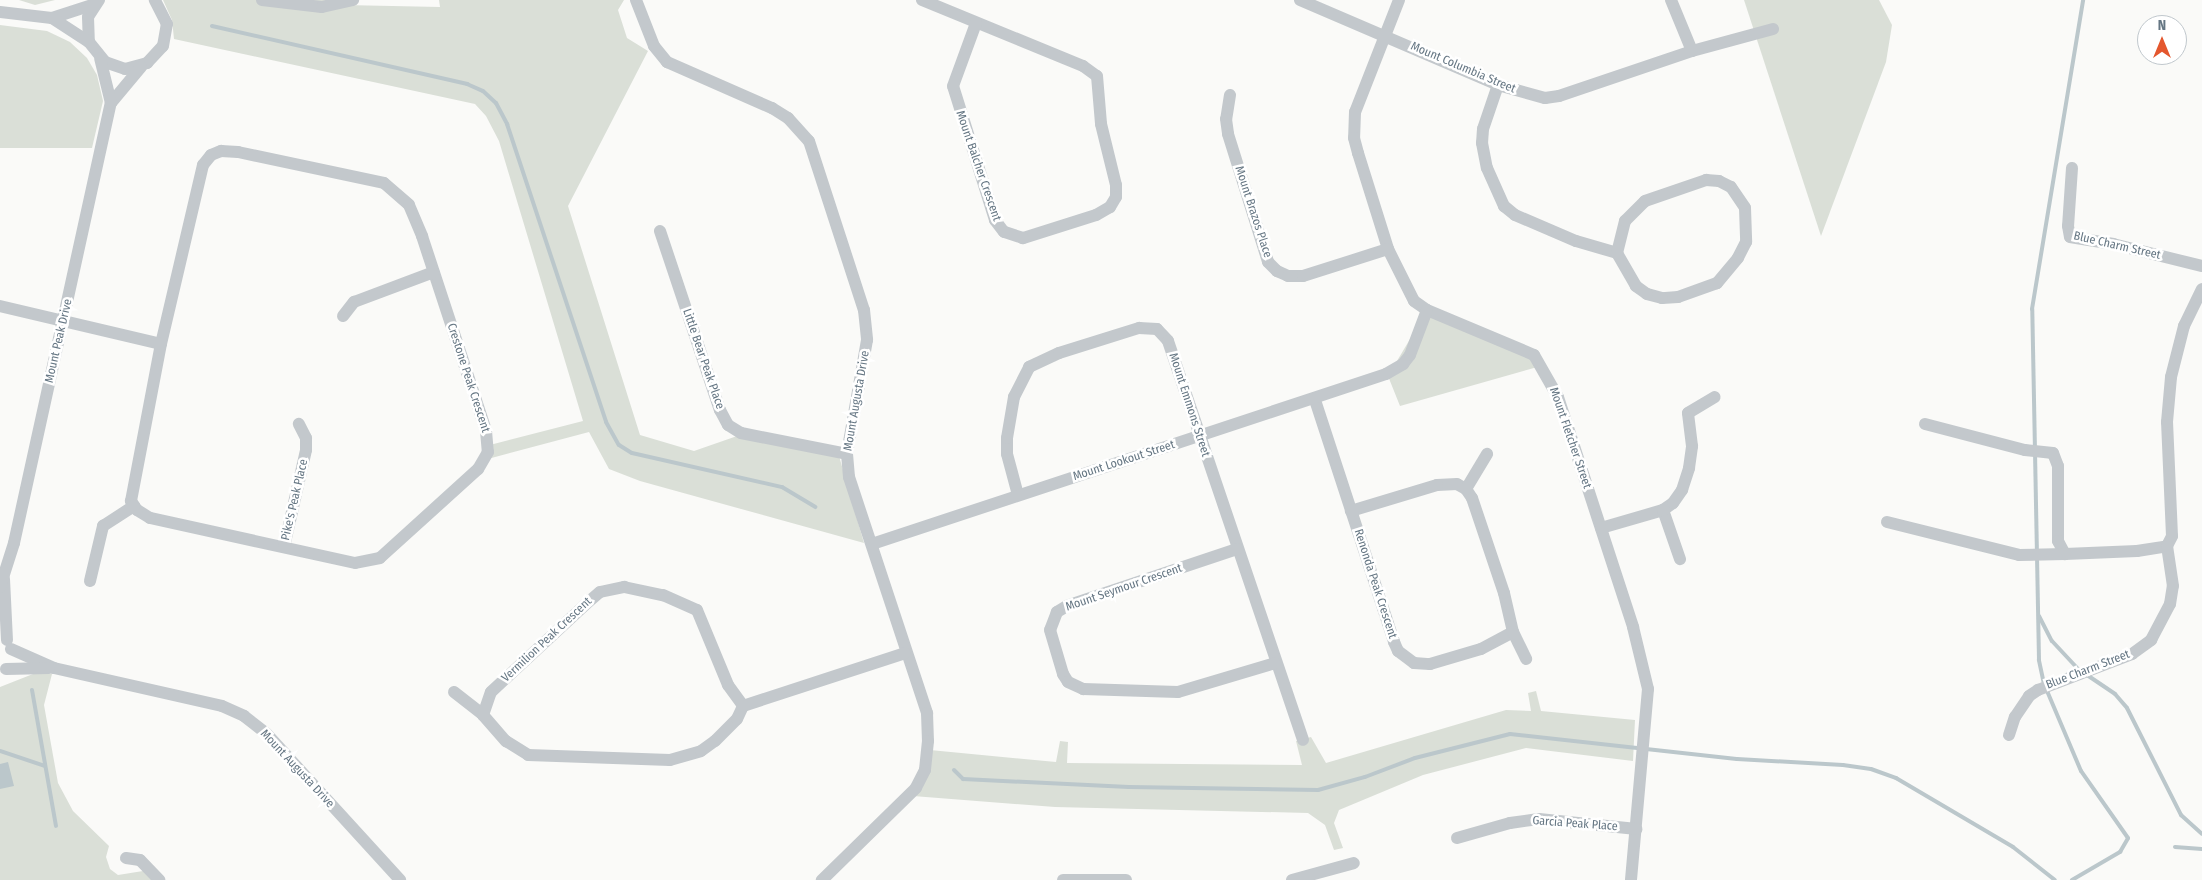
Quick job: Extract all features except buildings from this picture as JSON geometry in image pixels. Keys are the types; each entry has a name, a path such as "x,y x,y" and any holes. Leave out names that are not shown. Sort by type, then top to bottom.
{"street":[{"name":"Mount Peak Drive","path":"111,103 140,67 154,59 166,39 166,18 155,0"},
{"path":"262,0 322,7 353,0"},
{"name":"Mount Augusta Drive","path":"636,0 654,46 667,62 772,108 788,118 808,141 864,310 865,363 846,454 854,497 872,544 928,721 922,778 910,796 828,878"},
{"name":"Mount Balcher Crescent","path":"922,0 1083,66 1097,76 1102,124 1116,185 1116,197 1110,207 1096,215 1023,238 1014,238 1000,226 990,207 953,86 976,23"},
{"name":"Mount Columbia Street","path":"1300,0 1498,85 1531,95 1559,96 1692,51 1773,29"},
{"name":"Mount Fletcher Street","path":"1399,0 1355,112 1354,125 1358,153 1388,249 1411,297 1427,310 1522,348 1538,360 1558,397 1646,671 1648,689 1631,880"},
{"path":"1671,0 1692,51"},
{"path":"0,12 52,18 97,2"},
{"path":"89,42 87,22 97,2"},
{"path":"52,18 89,42"},
{"name":"Mount Peak Drive","path":"3,671 6,641 2,583 64,320 111,103 100,58 89,42"},
{"path":"100,58 117,68 140,67"},
{"path":"1498,85 1482,129 1482,143 1487,168 1504,206 1515,215 1576,241 1617,253 1636,286 1647,294 1662,298 1678,297 1717,283 1730,270 1746,242 1745,208 1739,195 1719,181 1706,180 1662,193 1634,208 1625,221 1617,253"},
{"name":"Mount Brazos Place","path":"1230,95 1226,119 1228,134 1268,262 1277,271 1288,276 1303,276 1388,249"},
{"name":"Crestone Peak Crescent","path":"221,151 238,152 384,183 409,205 434,272 486,431 488,452 483,462 380,558 356,563 150,518 134,506 130,491 161,344 203,165 210,155 221,151"},
{"name":"Blue Charm Street","path":"2072,168 2070,237 2112,244 2202,266"},
{"name":"Little Bear Peak Place","path":"660,231 720,410 728,425 740,433 846,454"},
{"path":"343,316 354,302 434,272"},
{"name":"Blue Charm Street","path":"2010,735 2022,703 2038,690 2132,654 2150,640 2160,626 2170,604 2173,586 2167,546 2172,536 2167,422 2171,377 2184,326 2202,289"},
{"path":"0,306 161,344"},
{"name":"Mount Lookout Street","path":"872,544 1315,400 1386,374 1403,364 1416,342 1427,310"},
{"name":"Mount Emmons Street","path":"1018,495 1007,454 1014,397 1028,366 1059,353 1139,328 1157,328 1168,341 1275,663 1303,740"},
{"path":"1601,528 1663,510 1679,495 1687,477 1692,446 1688,413 1715,397"},
{"name":"Renonda Peak Crescent","path":"1315,400 1394,642 1405,658 1430,664 1481,649 1513,632"},
{"name":"Pike's Peak Place","path":"284,547 306,450 306,438 299,424"},
{"path":"1925,424 2025,450 2046,450 2054,453 2058,466 2058,541 2065,554"},
{"path":"1466,489 1487,454"},
{"path":"1351,512 1437,485 1457,484 1466,489 1472,498 1504,593 1513,632 1526,659"},
{"path":"90,581 102,526 134,506"},
{"path":"1663,510 1680,559"},
{"path":"1887,522 2019,555 2137,551 2167,546"},
{"name":"Mount Seymour Crescent","path":"1238,549 1067,606 1057,612 1050,630 1063,674 1068,682 1083,689 1178,692 1275,663"},
{"name":"Vermilion Peak Crescent","path":"483,715 490,692 586,604 600,592 624,588 663,594 697,610 728,685 743,706"},
{"name":"Mount Augusta Drive","path":"6,641 54,668"},
{"path":"454,692 483,715 506,742 528,755 670,760 701,751 716,741 737,719 743,706 905,653"},
{"name":"Mount Augusta Drive","path":"3,671 54,668 222,706 244,716 266,733 400,880"},
{"name":"Garcia Peak Place","path":"1457,838 1510,822 1539,819 1636,829"},
{"path":"126,858 140,860 159,880"},
{"path":"1292,880 1354,863"},
{"path":"1063,880 1126,880"}],"shaded area":[{"path":"19,0 55,0 35,5"},
{"path":"163,0 341,0 344,5 440,7 439,0 624,0 618,10 627,38 648,51 568,206 640,435 694,451 740,435 839,456 864,543 640,481 609,469 589,432 484,460 486,446 583,421 499,141 486,116 475,104 174,39 172,20"},
{"path":"1744,0 1879,0 1892,25 1886,62 1821,236"},
{"path":"0,25 47,31 70,42 87,58 97,75 103,101 92,148 0,148"},
{"path":"1425,314 1536,355 1541,366 1400,406 1388,376"},
{"path":"33,674 52,674 44,705 58,783 73,811 109,846 106,857 110,869 118,875 143,871 152,880 0,880 0,687"},
{"path":"1536,691 1541,711 1635,720 1633,761 1526,748 1423,775 1339,810 1334,823 1343,848 1334,850 1325,825 1308,813 1055,807 913,796 930,750 1056,762 1060,741 1068,742 1067,763 1302,765 1296,741 1311,737 1326,763 1506,710 1531,711 1528,693"},
{"path":"8,762 14,786 0,789 0,764"}],"waterway":[{"path":"2072,880 2120,852 2128,838 2081,771 2044,684 2039,660 2032,309 2083,0"},
{"path":"212,26 467,84 483,91 496,103 507,124 606,422 619,445 632,453 782,487 815,507"},
{"path":"2039,616 2052,641 2079,670"},
{"path":"2087,675 2115,694 2127,708 2181,815 2202,834"},
{"path":"32,690 56,826"},
{"path":"954,770 963,779 1129,787 1318,790 1365,777 1415,758 1510,734 1737,759 1843,765 1871,769 1896,778 2013,847 2055,880"},
{"path":"0,751 45,766"},
{"path":"2175,847 2202,849"}]}
